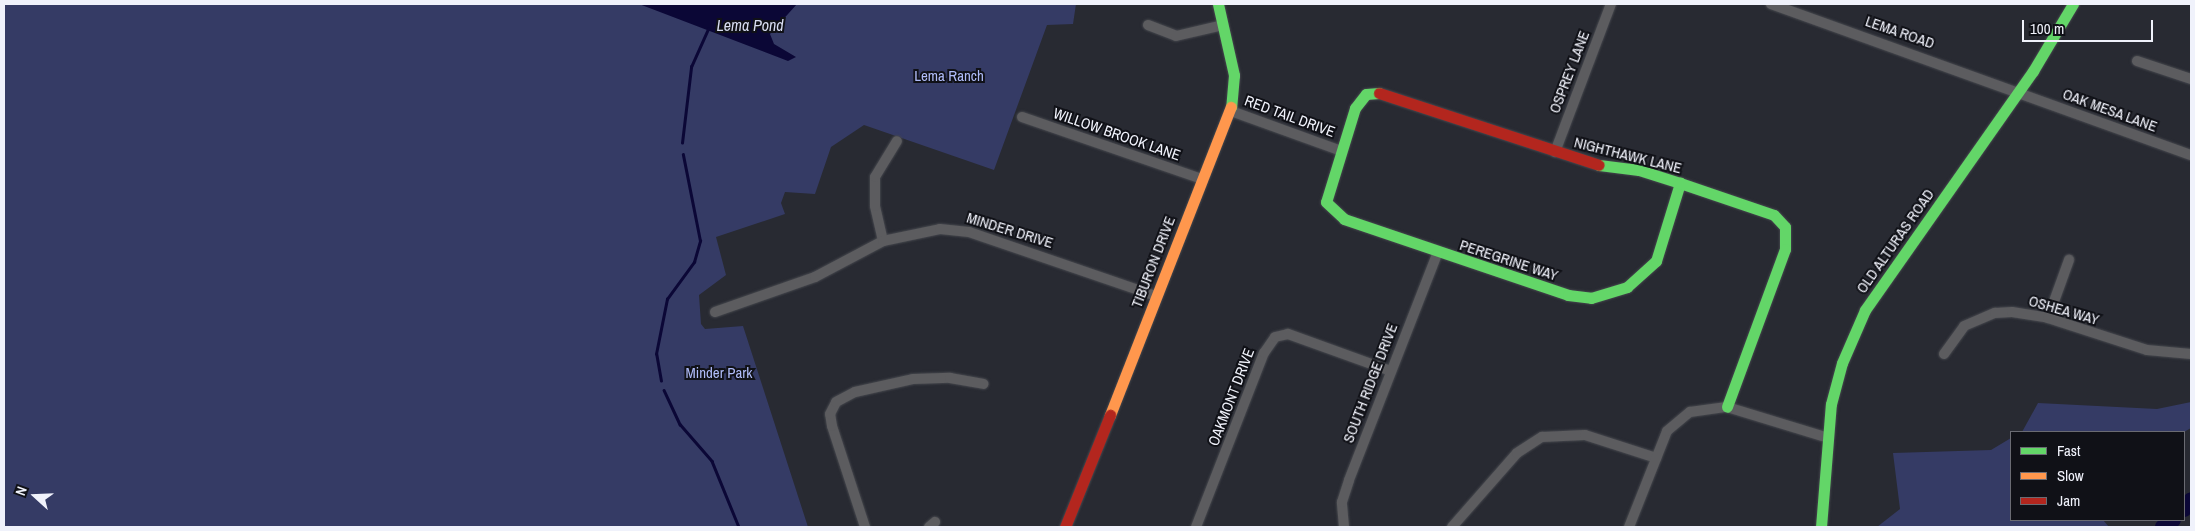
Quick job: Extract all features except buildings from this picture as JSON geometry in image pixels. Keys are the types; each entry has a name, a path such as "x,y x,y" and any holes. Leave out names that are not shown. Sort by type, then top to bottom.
{"street":[{"name":"TIBURON DRIVE","path":"1064,527 1202,179 1231,111 1234,76 1218,4"},
{"name":"OSPREY LANE","path":"1555,152 1611,4"},
{"name":"LEMA ROAD","path":"1771,4 2019,90"},
{"name":"OLD ALTURAS ROAD","path":"1821,527 1825,437 1842,363 1865,310 2019,90 2073,4"},
{"path":"1148,25 1173,36 1223,25"},
{"path":"2137,61 2191,79"},
{"name":"OAK MESA LANE","path":"2019,90 2191,155"},
{"name":"NIGHTHAWK LANE","path":"1339,150 1359,100 1376,92 1555,152 1680,183 1774,215 1787,233 1785,249 1727,407"},
{"name":"RED TAIL DRIVE","path":"1231,111 1339,150"},
{"name":"WILLOW BROOK LANE","path":"1022,117 1202,179"},
{"path":"883,241 874,200 875,178 897,141"},
{"name":"PEREGRINE WAY","path":"1339,150 1327,198 1331,212 1438,252 1568,295 1608,294 1627,287 1656,261 1680,183"},
{"name":"MINDER DRIVE","path":"716,312 815,277 883,241 923,230 969,232 1156,296"},
{"name":"SOUTH RIDGE DRIVE","path":"1344,527 1345,490 1438,252"},
{"path":"2048,318 2069,260"},
{"name":"OSHEA WAY","path":"1944,354 1964,326 1978,318 2012,312 2048,318 2131,346 2191,354"},
{"name":"OAKMONT DRIVE","path":"1196,527 1266,348 1276,337 1288,334 1391,371"},
{"path":"865,527 832,426 830,414 836,402 855,392 913,379 950,378 983,384"},
{"path":"1629,527 1667,431 1682,416 1702,408 1727,407 1825,437"},
{"path":"1452,527 1517,453 1542,438 1585,435 1656,458"}],"green space":[{"path":"4,4 1076,4 1073,24 1047,25 994,170 864,125 831,147 815,194 785,192 781,203 785,214 716,237 726,275 699,295 701,324 705,329 743,326 808,527 4,527"},
{"path":"2191,402 2191,428 2185,431 2023,431 2038,403 2157,409"},
{"path":"2010,439 2010,521 2104,521 2109,527 1877,527 1900,509 1893,453 1991,450"}],"water":[{"name":"Lema Pond","path":"639,4 797,4 770,34 774,44 796,57 788,61"}],"waterway":[{"path":"682,143 691,67 708,29"},
{"path":"661,381 656,354 667,299 694,262 700,241 683,155"},
{"path":"664,390 680,424 712,461 739,527"},
{"path":"2185,508 2191,500"},
{"path":"2163,527 2172,521"}],"traffic: fast":[{"path":"1218,4 1234,75 1231,107"},
{"path":"1821,527 1831,404 1842,363 1865,310 2033,71 2073,4"},
{"path":"1379,93 1366,94 1355,108 1326,202 1344,219 1568,295 1591,298 1627,287 1656,261 1680,183"},
{"path":"1599,165 1639,170 1680,183 1774,215 1785,227 1785,249 1727,407"}],"traffic: slow":[{"path":"1110,415 1231,107"}],"traffic: jam":[{"path":"1379,93 1599,165"},
{"path":"1065,527 1110,415"}],"park label":[{"name":"Lema Ranch","path":"949,76"},
{"name":"Minder Park","path":"719,373"}]}
